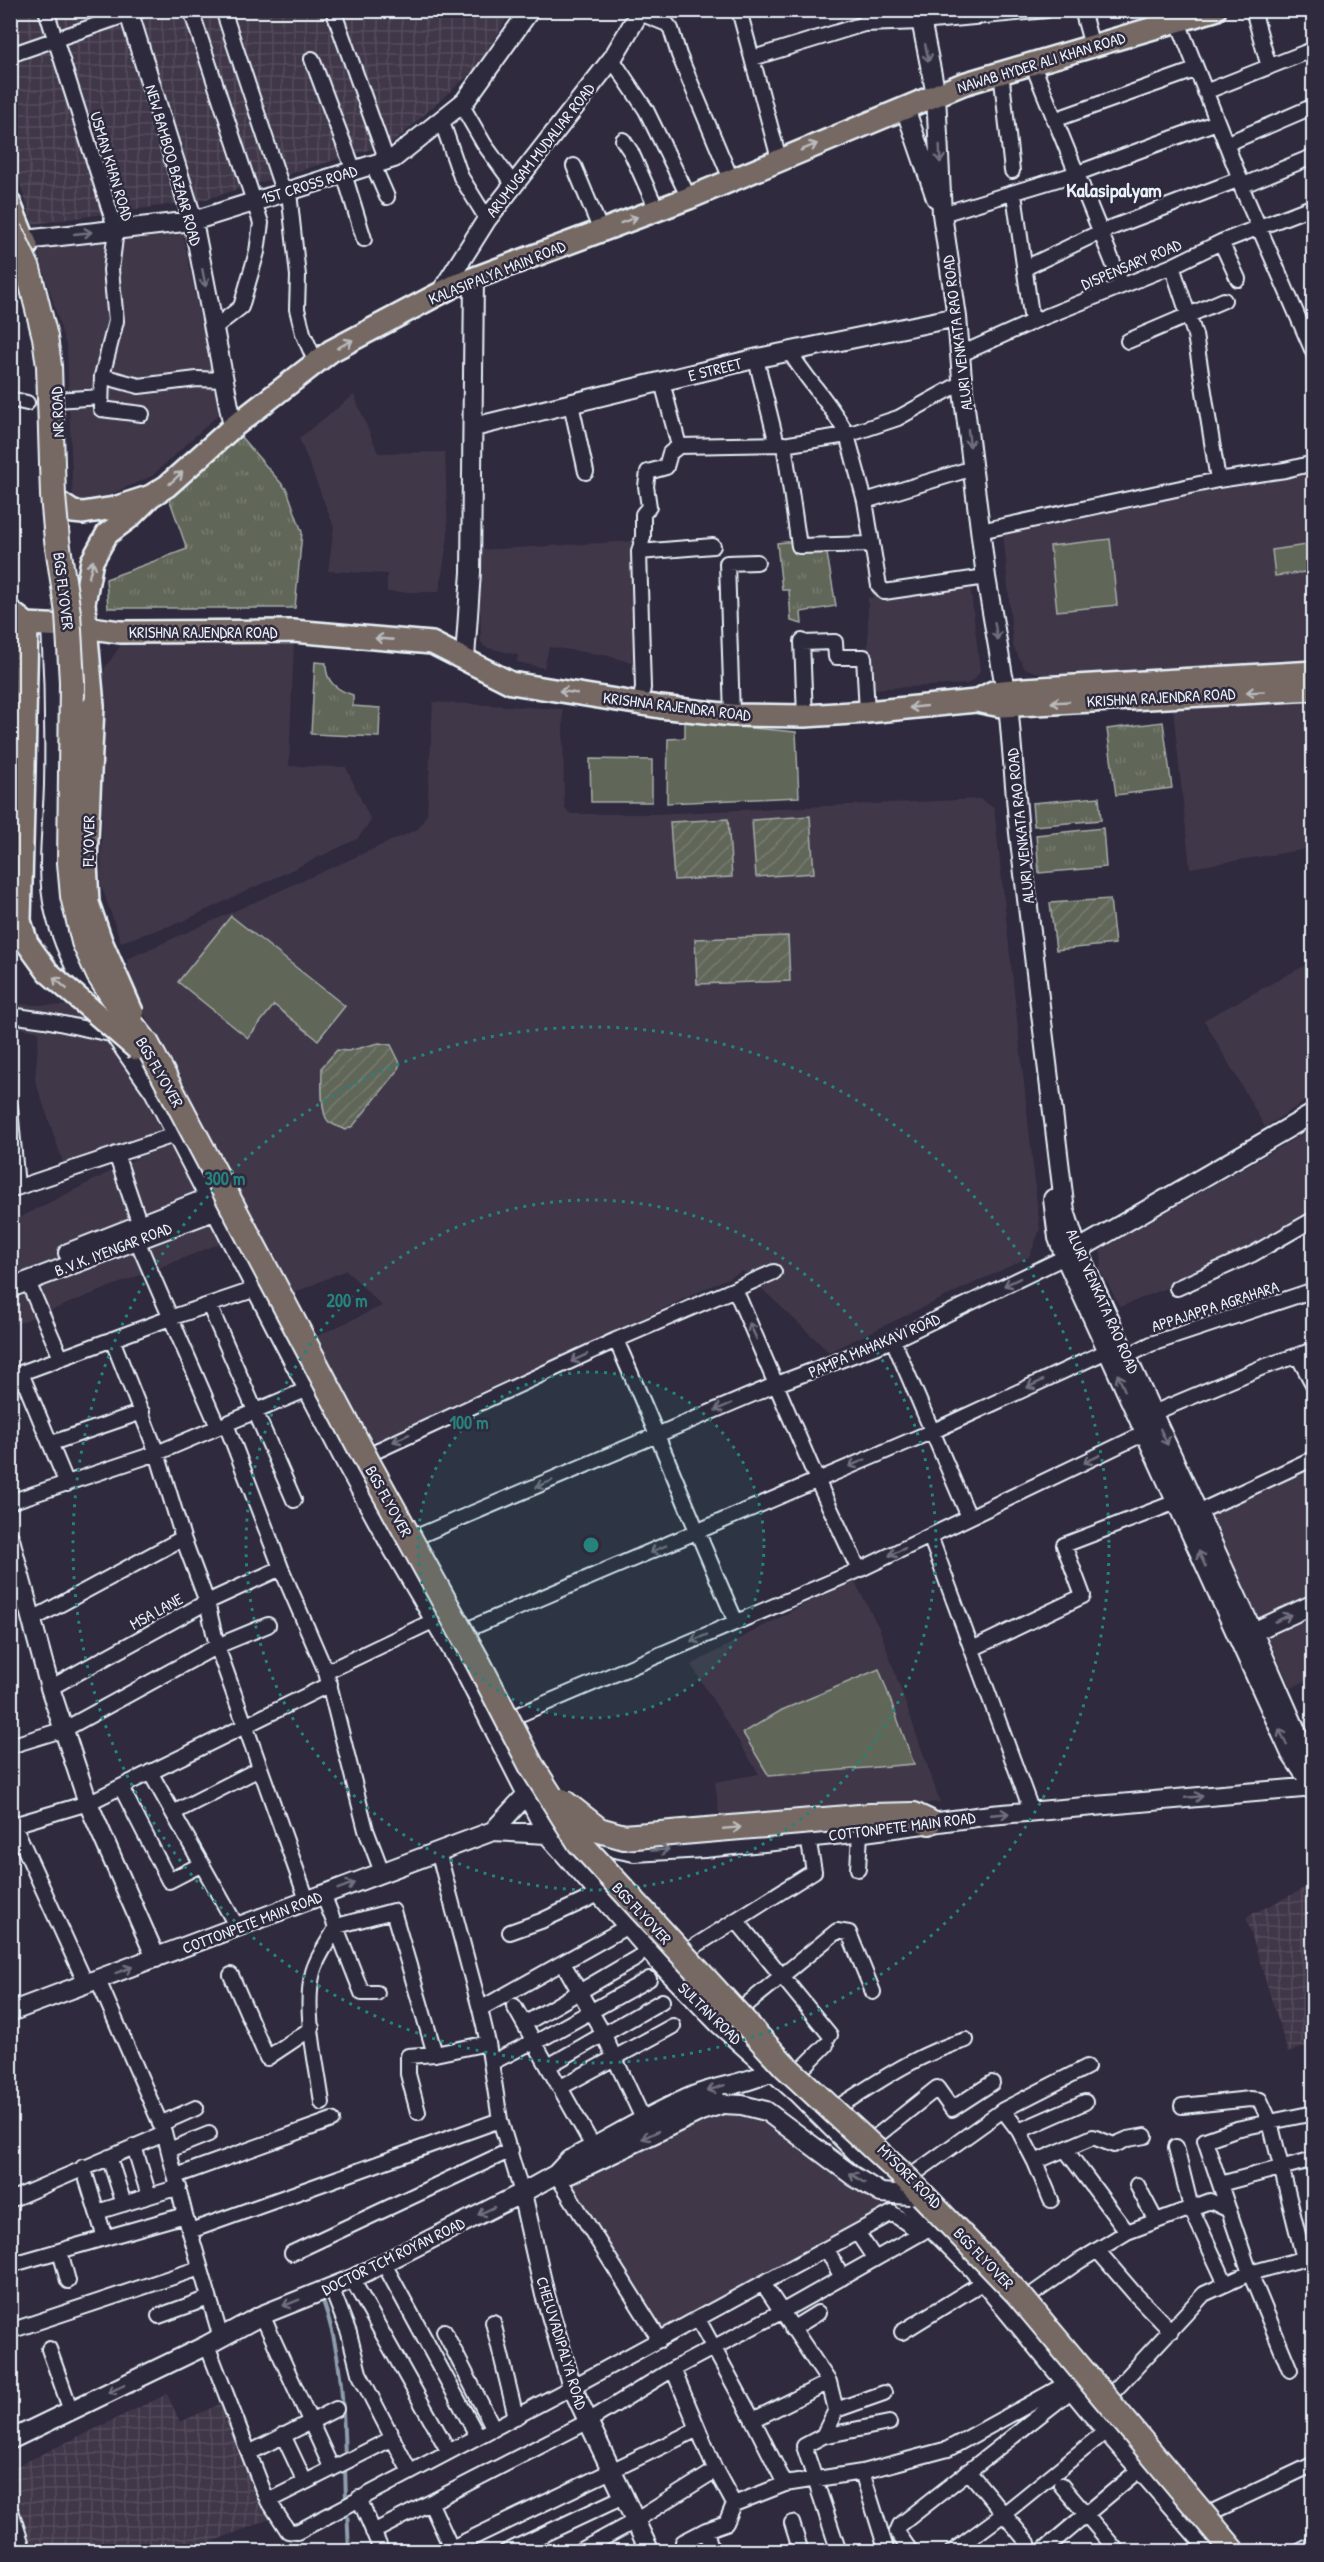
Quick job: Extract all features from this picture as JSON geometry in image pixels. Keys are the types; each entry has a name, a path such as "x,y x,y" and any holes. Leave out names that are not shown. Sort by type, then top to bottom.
{"highway":[{"name":"BGS FLYOVER","path":"14,242 28,268 45,337 49,366 53,496 68,613 72,682 70,863 73,896 84,942 99,975 128,1020 479,1664 535,1791 770,2050 879,2156 907,2179 1018,2294 1234,2552"},
{"name":"BGS FLYOVER","path":"142,1046 396,1543 468,1671 531,1793 551,1825 609,1896 706,2001 911,2186 1006,2294 1221,2552"},
{"path":"535,1791 589,1825 607,1834 624,1837 866,1825 914,1815 929,1822"}],"main road":[{"name":"1ST CROSS ROAD","path":"14,242 193,221 394,158 461,104 530,10"},
{"name":"NAWAB HYDER ALI KHAN ROAD","path":"936,95 1001,71 1092,46 1169,20 1215,10"},
{"name":"NEW BAMBOO BAZAAR ROAD","path":"132,12 193,221 233,426"},
{"name":"ARUMUGAM MUDALIAR ROAD","path":"441,292 487,219 612,59 640,12"},
{"name":"ALURI VENKATA RAO ROAD","path":"920,16 936,95 942,214 957,317 980,531 1004,694 1071,1254 1107,1351 1145,1433 1253,1632 1303,1746 1313,1787"},
{"name":"KALASIPALYA MAIN ROAD","path":"61,504 73,512 83,513 114,508 151,496 167,486 233,426 332,351 441,292 690,198 936,95"},
{"path":"905,108 942,214"},
{"name":"NR ROAD","path":"10,204 14,242 49,311 55,351 61,504 81,627"},
{"path":"465,658 471,572 474,278"},
{"name":"E STREET","path":"474,427 756,359 957,317"},
{"path":"81,627 92,561 107,534 130,517 151,496"},
{"path":"16,621 20,921 27,943 48,972 142,1046"},
{"name":"KRISHNA RAJENDRA ROAD","path":"16,621 120,632 304,632 432,643 511,683 732,715 805,716 867,712 976,701 993,692 1004,694 1314,689"},
{"name":"SULTAN ROAD","path":"51,625 54,685 54,786 49,862 55,912 78,970 115,1035 154,1091 347,1465 390,1544 535,1791 547,1834 660,1963 724,2029 772,2071 885,2181"},
{"name":"FLYOVER","path":"81,627 93,706 86,862 88,903 142,1046"},
{"name":"MYSORE ROAD","path":"81,627 79,861 82,908 105,966 144,1022 543,1779 582,1839 684,1953 794,2064 873,2139 911,2186 1028,2298 1242,2552"},
{"name":"KRISHNA RAJENDRA ROAD","path":"1004,694 1314,672"},
{"name":"ALURI VENKATA RAO ROAD","path":"1004,694 1005,796 1058,1238 1071,1254 1127,1356 1153,1413 1186,1511 1291,1754 1313,1787"},
{"name":"PAMPA MAHAKAVI ROAD","path":"1071,1254 1314,1113"},
{"name":"B.V.K. IYENGAR ROAD","path":"10,1288 19,1279 136,1231 213,1205 236,1193"},
{"path":"10,1539 50,1688 88,1803 156,1958"},
{"path":"1253,1632 1314,1604"},
{"name":"COTTONPETE MAIN ROAD","path":"929,1822 1313,1787"},
{"name":"COTTONPETE MAIN ROAD","path":"493,1831 535,1791"},
{"name":"COTTONPETE MAIN ROAD","path":"11,2012 493,1831 547,1834 582,1839 634,1852 808,1838 866,1825"},
{"path":"596,1891 609,1870 618,1861 634,1852"},
{"name":"DOCTOR TCM ROYAN ROAD","path":"10,2440 214,2342 262,2315 352,2279 522,2193 556,2174 566,2163 705,2091 756,2078 794,2064"},
{"path":"556,2174 570,2174 577,2171 701,2111 723,2104 742,2104 766,2111 881,2193 911,2186"},
{"name":"MYSORE ROAD","path":"885,2181 926,2229 983,2282 1069,2387 1212,2552"},
{"name":"CHELUVADIPALYA ROAD","path":"522,2193 545,2295 572,2387 647,2551"},
{"path":"10,2514 22,2552"}],"street":[{"name":"USMAN KHAN ROAD","path":"46,10 116,230 111,270 116,321 102,376 101,397"},
{"path":"191,10 261,223 258,252 241,307 214,328"},
{"path":"222,10 286,193 298,276 297,309 303,333 316,363"},
{"path":"333,10 380,163 387,197"},
{"path":"739,10 779,159"},
{"path":"861,10 880,23"},
{"path":"753,58 804,40 864,24 920,16 1047,10"},
{"path":"1082,10 1092,46"},
{"path":"1253,10 1269,67"},
{"path":"11,53 55,40 132,12"},
{"path":"640,12 667,24 671,29 731,179"},
{"path":"1169,20 1205,92 1240,183 1314,354"},
{"path":"1205,92 1314,49"},
{"path":"312,59 349,173 364,239"},
{"path":"612,59 646,110 690,198"},
{"path":"1032,63 1075,174 1122,285"},
{"path":"1054,120 1195,70"},
{"path":"1001,71 1012,171"},
{"path":"461,104 483,144 513,184"},
{"path":"1226,144 1314,106"},
{"path":"441,119 461,177 487,219"},
{"path":"942,214 1075,174 1217,122"},
{"path":"623,140 631,152 657,210"},
{"path":"1025,268 1100,232 1314,156"},
{"path":"573,166 601,231"},
{"path":"1014,194 1032,322"},
{"name":"DISPENSARY ROAD","path":"961,354 1032,322 1172,266 1221,242 1314,206"},
{"path":"1221,242 1238,279"},
{"path":"1172,266 1195,335 1218,480"},
{"path":"1128,340 1224,300"},
{"path":"790,352 800,370 837,415 847,435 865,501 879,586 884,592 986,577"},
{"path":"756,359 780,444 799,546 872,544"},
{"path":"102,376 139,386 197,379 224,380"},
{"path":"662,382 679,446"},
{"path":"640,703 643,688 639,552 643,537 643,514 649,507 646,486 648,472 666,467 669,453 679,446 780,444 847,435 898,418 963,382"},
{"path":"56,400 101,397 101,409 142,414"},
{"path":"10,399 27,403"},
{"path":"571,404 586,472"},
{"path":"980,531 1218,480 1285,470 1314,463"},
{"path":"865,501 973,468"},
{"path":"639,552 712,546"},
{"path":"732,715 727,563 757,562"},
{"path":"805,716 802,642 835,642 836,657 864,657 867,712"},
{"path":"10,1015 115,1035"},
{"path":"10,1107 14,1188 177,1134"},
{"path":"116,1154 136,1231 170,1318 222,1426 328,1678 366,1830 382,1872"},
{"path":"1178,1288 1253,1254 1314,1219"},
{"name":"PAMPA MAHAKAVI ROAD","path":"416,1538 777,1384 893,1340 1071,1254"},
{"path":"347,1465 616,1341 774,1272"},
{"path":"19,1279 61,1358"},
{"path":"67,1484 52,1443 16,1375 256,1289"},
{"path":"735,1289 817,1480 859,1570"},
{"name":"APPAJAPPA AGRAHARA","path":"1127,1356 1151,1344 1314,1290"},
{"path":"209,1305 294,1500"},
{"path":"112,1339 157,1453 183,1538 207,1602 217,1646 259,1769 315,1897 337,1926 362,1993 377,1993"},
{"path":"893,1340 969,1517"},
{"path":"616,1341 659,1435 736,1622"},
{"path":"1153,1413 1263,1367 1314,1350"},
{"path":"466,1630 933,1431 1107,1351"},
{"path":"1298,1356 1314,1386"},
{"path":"10,1502 157,1453 308,1389"},
{"path":"52,1443 142,1412"},
{"path":"511,1718 859,1570 1145,1433"},
{"path":"972,1649 1083,1596 1064,1545 1186,1511 1314,1458"},
{"path":"930,1536 1032,1812"},
{"path":"31,1620 183,1538"},
{"name":"MSA LANE","path":"50,1688 207,1602 281,1568"},
{"path":"435,1620 244,1725 122,1787 88,1803 12,1825 92,1982 162,2129 209,2298 214,2342 249,2453 268,2500 288,2531 297,2532 494,2429 764,2285 892,2212 926,2229"},
{"path":"10,1746 65,1729 217,1646 268,1625"},
{"path":"173,1813 259,1769"},
{"path":"150,1772 237,1927"},
{"path":"122,1787 169,1881 202,1864"},
{"path":"858,1869 866,1825"},
{"path":"684,1953 814,1871 808,1838"},
{"path":"438,1851 488,2043 500,2120 511,2150 522,2193"},
{"path":"510,1932 541,1921 596,1891"},
{"path":"322,2103 312,2028 313,1970 337,1926 393,1911 435,2054"},
{"path":"736,1920 782,1976 828,2040 794,2064"},
{"path":"480,2009 628,1926"},
{"path":"740,2010 837,1931 849,1933 873,1992"},
{"path":"526,2022 637,1958"},
{"path":"563,1963 603,2033 644,2121"},
{"path":"231,1975 267,2058 312,2028"},
{"path":"492,2063 649,1978"},
{"path":"550,2065 662,2001"},
{"path":"514,2006 536,2041 594,2148"},
{"path":"561,2087 673,2026"},
{"path":"838,2107 905,2065 947,2045 966,2040"},
{"path":"418,2112 408,2074 408,2056 435,2054 488,2043"},
{"path":"911,2186 1003,2110 1088,2067"},
{"path":"873,2139 937,2088 952,2109 992,2083"},
{"path":"1092,2414 1204,2294 1250,2273 1309,2258 1280,2167 1270,2122 1260,2100 1182,2106"},
{"path":"1019,2131 1085,2102"},
{"path":"10,2200 134,2146 196,2108"},
{"path":"1003,2110 1019,2131 1051,2200"},
{"path":"1290,2370 1250,2273 1205,2140 1236,2129 1314,2113"},
{"path":"97,2212 149,2196 177,2181 332,2120"},
{"path":"190,2231 500,2120"},
{"path":"169,2150 210,2134"},
{"path":"1035,2162 1094,2137 1114,2145 1128,2139 1145,2136"},
{"path":"134,2146 149,2196"},
{"path":"1176,2147 1191,2208 1226,2284"},
{"path":"1065,2149 1127,2232"},
{"path":"292,2253 511,2150"},
{"path":"109,2157 124,2204"},
{"path":"1220,2184 1314,2159"},
{"path":"83,2167 105,2238"},
{"path":"556,2174 660,2340"},
{"path":"1137,2185 1156,2221"},
{"path":"1028,2298 1127,2232 1210,2201 1229,2211"},
{"path":"10,2265 185,2215"},
{"path":"374,2532 587,2422 673,2369 781,2312 926,2229"},
{"path":"857,2232 875,2259"},
{"path":"827,2249 842,2278"},
{"path":"1097,2250 1171,2331"},
{"path":"60,2251 68,2282"},
{"path":"383,2262 478,2437"},
{"path":"10,2331 200,2268"},
{"path":"352,2279 449,2452"},
{"path":"902,2332 983,2282"},
{"path":"764,2285 829,2382 836,2410 823,2436"},
{"path":"331,2287 349,2333 359,2373 410,2472"},
{"path":"159,2316 209,2298"},
{"path":"792,2329 818,2313"},
{"path":"262,2315 310,2421 341,2464"},
{"path":"698,2319 785,2484"},
{"path":"493,2322 516,2417"},
{"path":"444,2331 494,2429"},
{"path":"49,2349 71,2411"},
{"path":"673,2369 716,2470 734,2504"},
{"path":"753,2420 829,2382"},
{"path":"911,2552 897,2532 900,2524 1069,2387"},
{"path":"683,2542 705,2530 726,2523 734,2504 785,2484 862,2472 948,2449 1069,2387"},
{"path":"836,2410 884,2392"},
{"path":"249,2453 336,2409"},
{"path":"839,2552 804,2446 823,2436 890,2423"},
{"path":"431,2504 449,2550 612,2473 698,2429"},
{"path":"952,2552 1005,2513 1107,2431"},
{"path":"283,2435 305,2482"},
{"path":"268,2500 393,2438"},
{"path":"1210,2513 1314,2464"},
{"path":"1044,2550 1140,2469"},
{"path":"578,2552 635,2521 716,2470"},
{"path":"968,2471 1028,2543 1029,2552"},
{"path":"862,2472 887,2552"},
{"path":"1061,2485 1118,2552"},
{"path":"506,2552 623,2497"},
{"path":"351,2502 374,2532 382,2552"},
{"path":"792,2523 801,2552"},
{"path":"705,2530 712,2552"},
{"path":"1299,2552 1314,2544"}],"shaded area":[{"path":"10,11 512,11 476,68 394,142 203,200 33,224 11,156"},
{"path":"182,231 220,413 152,476 93,502 73,503 67,349 37,248"},
{"path":"11,302 16,325 11,356"},
{"path":"354,395 378,453 445,452 448,536 439,592 387,592 387,574 328,571 334,527 299,438"},
{"path":"1313,472 1313,658 1050,677 1024,668 1013,646 1003,529"},
{"path":"636,541 636,664 605,655 549,647 544,668 517,662 518,655 485,647 481,642 479,550"},
{"path":"970,583 980,671 975,679 967,684 868,689 868,598"},
{"path":"294,641 289,766 346,767 371,821 357,839 181,922 121,942 101,885 104,669 121,645"},
{"path":"1313,699 1313,848 1190,868 1173,709"},
{"path":"433,702 563,709 564,802 566,810 571,814 653,814 980,799 994,808 1040,1230 1029,1257 829,1352 743,1271 380,1442 367,1437 315,1337 382,1306 346,1270 292,1294 131,989 127,959 418,829 427,814"},
{"path":"11,704 20,705 11,878"},
{"path":"1313,961 1313,1096 1265,1127 1204,1020"},
{"path":"11,1004 74,1006 107,1041 119,1048 172,1133 64,1165 35,1080 39,1032 11,1026"},
{"path":"1313,1128 1313,1216 1252,1253 1120,1307 1100,1269 1102,1259 1100,1250"},
{"path":"173,1140 229,1240 11,1326 11,1222"},
{"path":"1313,1464 1313,1593 1258,1619 1209,1513"},
{"path":"853,1578 880,1630 940,1802 720,1821 715,1782 759,1774 691,1665"},
{"path":"1313,1616 1313,1656 1307,1659 1313,1677 1291,1688 1268,1637"},
{"path":"1313,1884 1313,2043 1288,2053 1246,1917"},
{"path":"726,2112 770,2118 862,2193 892,2212 663,2334 567,2184"},
{"path":"167,2394 180,2422 220,2404 270,2519 188,2551 31,2551 11,2481 11,2469"}],"green space":[{"path":"240,436 287,490 302,532 295,608 108,608 106,579 187,549 168,495"},
{"path":"1110,539 1117,605 1057,611 1050,546"},
{"path":"795,541 826,548 836,606 801,612 802,624 791,621 789,590 782,590 777,543"},
{"path":"1313,544 1313,571 1275,576 1272,550"},
{"path":"315,662 326,663 326,670 333,684 353,695 353,706 380,708 379,737 311,734"},
{"path":"685,722 796,732 799,797 667,803 668,739 685,738"},
{"path":"1163,722 1172,788 1116,795 1107,729"},
{"path":"590,759 652,760 652,802 591,802"},
{"path":"1099,797 1101,820 1034,826 1032,803"},
{"path":"810,816 814,873 756,877 752,820"},
{"path":"728,819 732,877 674,880 670,822"},
{"path":"1103,828 1106,867 1039,873 1036,835"},
{"path":"1110,899 1115,944 1056,950 1050,903"},
{"path":"231,916 345,1006 318,1040 274,1005 248,1038 178,982"},
{"path":"788,936 790,981 697,984 695,939"},
{"path":"379,1043 391,1045 400,1063 397,1072 353,1126 346,1130 332,1124 325,1117 322,1067 337,1050 348,1051"},
{"path":"879,1669 914,1764 769,1776 743,1733 782,1710"}],"waterway":[{"path":"322,2298 338,2358 345,2459"},
{"path":"345,2466 346,2501"},
{"path":"347,2508 349,2552"}],"district":[{"name":"Kalasipalyam","path":"1114,189"}]}
